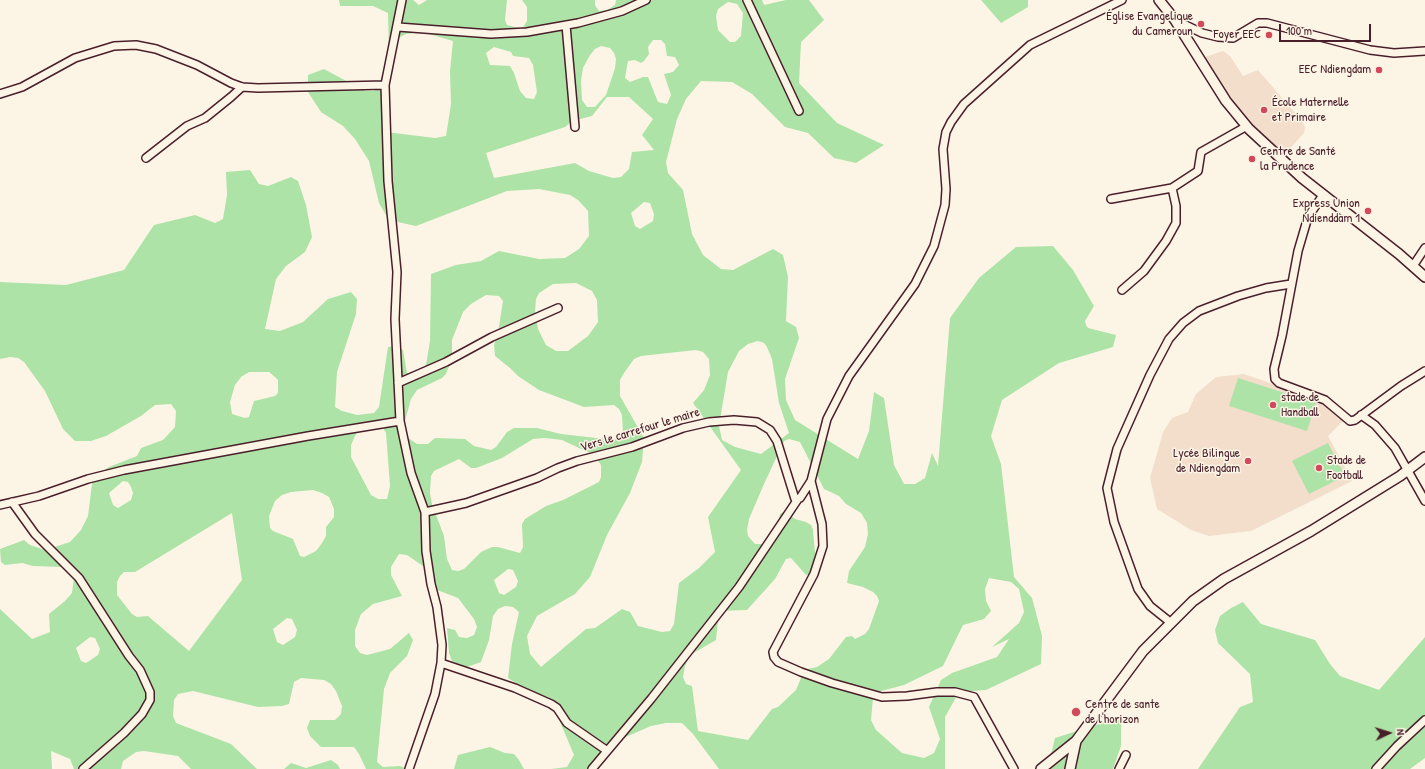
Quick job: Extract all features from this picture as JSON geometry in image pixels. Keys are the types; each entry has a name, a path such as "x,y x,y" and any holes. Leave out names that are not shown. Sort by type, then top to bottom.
{"street":[{"path":"402,0 398,27 385,85 388,181 397,272 395,319 400,421 411,473 425,512 426,550 441,632 441,663 435,694 409,769"},
{"path":"398,27 491,34 527,32 622,12 646,0"},
{"path":"747,0 799,111"},
{"path":"592,769 606,750 651,699 739,587 811,481 827,419 843,388 915,284 934,246 945,205 946,189 943,149 946,132 951,122 964,104 1030,45 1122,0"},
{"path":"1159,0 1175,20 1210,78 1226,101 1247,126 1276,156 1425,277"},
{"path":"1175,20 1202,33 1218,37 1233,38 1258,23 1267,23 1370,50 1394,53 1425,51"},
{"path":"566,25 575,127"},
{"path":"0,94 22,87 76,58 114,46 136,45 156,49 197,65 231,83 242,87 258,88 385,85"},
{"path":"146,158 187,126 205,118 242,87"},
{"path":"1111,199 1172,188 1198,171 1201,152 1247,126"},
{"path":"1122,290 1144,271 1166,241 1176,223 1176,206 1172,188"},
{"path":"1323,195 1311,211 1306,224 1291,284 1274,375 1279,383 1325,400 1350,421 1425,371"},
{"path":"1413,266 1425,248"},
{"path":"1170,622 1150,606 1138,589 1114,522 1107,488 1117,449 1150,375 1169,339 1183,323 1199,311 1238,296 1266,288 1291,284"},
{"path":"398,383 446,362 492,337 558,308"},
{"path":"1361,415 1387,436 1425,501"},
{"name":"Vers le carrefour le maire","path":"425,512 466,503 537,478 571,463 632,447 683,428 709,422 734,420 757,422 770,430 777,441 793,496 798,499"},
{"path":"0,505 39,496 88,479 124,470 308,436 400,421"},
{"path":"1041,769 1076,741 1131,666 1170,622 1193,601 1224,579 1311,531 1408,471 1425,457"},
{"path":"811,481 822,524 823,546 814,574 789,623 776,644 773,652 774,657 778,662 801,672 832,683 882,697 907,696 937,692 955,692 974,697 1014,769"},
{"path":"12,502 35,534 79,578 129,656 140,670 150,692 150,700 142,714 124,733 83,769"},
{"path":"441,663 514,688 551,704 560,712 563,720 567,724 606,750"},
{"path":"1376,769 1397,746 1425,720"},
{"path":"1070,769 1076,741"},
{"path":"1119,769 1126,755"}],"shaded area":[{"name":"École Maternelle et Primaire","path":"1223,51 1230,56 1243,76 1258,70 1302,121 1305,127 1304,133 1283,156 1245,122 1199,59"},
{"name":"Lycée Bilingue de Ndiengdam","path":"1244,374 1320,400 1343,421 1328,436 1352,481 1251,531 1209,536 1191,530 1157,509 1150,478 1163,432 1172,418 1188,412 1196,394 1216,377"}],"green space":[{"path":"339,0 413,0 419,5 427,0 507,0 505,20 507,25 522,29 527,21 527,7 522,0 595,0 595,5 599,11 607,10 615,5 616,0 762,0 764,5 786,0 809,0 824,20 801,42 799,83 837,123 884,145 856,163 834,158 808,133 785,127 752,94 732,82 701,81 686,99 677,119 666,162 668,173 683,190 692,234 703,255 721,269 733,270 773,249 783,255 788,277 786,321 796,327 799,338 785,379 786,400 795,420 858,459 869,431 874,392 884,398 894,465 904,484 915,484 925,478 932,453 938,466 950,318 979,278 1016,247 1053,246 1073,270 1094,306 1085,321 1086,325 1088,328 1116,335 1113,347 1059,363 1002,400 991,436 1001,464 1014,577 1032,598 1042,636 1041,664 986,690 959,692 945,717 945,769 719,769 693,734 682,723 666,723 651,726 605,746 590,769 551,769 567,767 574,755 558,717 554,702 548,697 525,689 508,678 512,644 519,612 513,607 505,606 498,609 493,616 489,640 481,662 467,667 452,661 449,653 447,628 455,630 459,637 467,638 474,635 477,627 474,619 458,598 437,590 433,573 407,555 399,554 391,567 391,575 402,596 373,604 361,614 355,630 355,646 360,653 367,655 390,649 409,633 413,640 407,656 390,673 384,689 377,762 383,767 400,766 407,769 366,769 354,747 321,747 310,736 307,728 310,720 335,720 341,714 342,706 336,691 331,684 324,680 301,678 294,682 289,704 282,706 258,707 193,691 178,694 174,700 173,716 176,723 231,744 257,769 191,769 178,756 144,751 136,752 123,761 121,769 74,769 70,759 51,751 52,769 0,769 0,609 32,639 50,632 49,614 72,593 74,578 67,568 33,566 22,563 5,565 1,562 0,549 24,540 30,545 45,550 70,542 81,530 88,516 92,484 96,476 109,467 137,456 141,448 163,440 175,427 176,411 171,404 155,405 141,416 106,436 91,441 75,441 63,429 45,391 24,362 18,358 10,357 0,359 0,282 66,285 124,270 154,225 195,215 215,223 223,219 227,195 226,172 250,170 259,184 268,186 291,177 298,181 306,205 312,237 305,252 286,266 276,279 265,329 280,331 303,322 328,299 351,292 357,299 356,314 337,372 335,407 342,411 357,415 374,413 379,407 388,347 396,346 403,350 407,373 414,376 421,372 426,365 430,341 431,274 456,265 481,261 499,251 539,259 565,258 579,249 589,236 588,211 578,200 570,195 539,189 507,191 416,226 393,221 387,217 379,203 369,161 355,139 343,126 321,112 308,92 308,75 324,69 365,91 374,91 379,85 389,52 388,13 373,6 340,6","holes":["728,2 737,4 743,13 741,36 735,42 730,42 718,30 716,16 718,9","422,32 453,41 450,71 451,104 446,136 435,138 386,132 385,94 398,38 406,34","653,40 661,40 665,44 667,56 675,57 679,65 673,72 664,74 671,95 667,104 658,102 648,77 643,77 630,82 625,78 628,61 635,60 641,63 649,54 648,47","601,46 610,48 614,53 616,59 615,68 606,95 595,107 587,107 582,100 581,81 583,68 590,55 595,49","494,47 511,52 513,56 529,58 533,65 537,92 534,99 526,98 520,91 510,66 490,65 486,53","607,97 629,97 653,119 642,135 654,150 632,152 629,169 621,177 613,178 589,171 575,163 494,178 486,153 565,127 572,121 592,116","644,202 650,203 654,214 653,221 640,229 635,226 631,213","576,283 592,291 597,300 598,322 588,336 568,351 556,351 546,345 538,329 535,312 536,299 539,293 553,284","486,295 499,296 503,301 498,333 494,345 495,356 518,376 539,390 584,407 614,405 619,409 622,415 623,433 614,440 561,434 537,428 514,428 507,432 496,447 491,450 474,446 465,439 435,438 428,444 417,444 407,437 405,421 411,399 417,390 442,378 446,374 452,358 452,340 463,312 471,304","758,341 764,343 772,359 779,403 789,433 761,454 735,447 722,440 719,426 728,372 739,351 748,344","696,350 703,352 709,359 710,375 704,390 693,403 741,470 708,517 715,552 699,568 679,583 674,624 670,631 662,632 638,626 630,612 622,609 595,628 586,629 541,667 530,654 527,636 537,616 575,594 590,577 607,535 630,493 642,462 644,438 620,396 620,380 634,359 641,356","249,372 269,372 278,380 278,393 275,396 254,401 249,417 245,418 232,414 230,402 235,385 241,377","370,426 382,426 386,433 390,486 387,499 378,499 371,495 351,457 351,445 356,434","545,438 562,440 594,455 601,465 601,477 599,482 563,500 546,506 525,519 522,524 523,547 520,553 498,547 492,547 481,552 464,569 458,571 452,570 447,559 444,536 432,504 430,493 431,476 434,471 459,459 471,468 476,468 502,458 533,439","789,439 800,442 824,489 839,496 846,504 861,513 867,523 868,534 865,547 849,571 847,583 863,587 873,592 879,601 869,629 865,634 855,639 852,636 846,637 829,659 817,667 808,669 803,673 796,690 778,707 772,709 748,740 698,731 692,686 686,684 683,677 685,666 690,655 716,640 719,611 747,610 775,579 786,559 791,558 806,575 812,574 816,564 813,530 811,525 795,519 785,511 780,514 775,536 767,544 755,544 748,536 747,530 749,519 784,441","123,481 128,482 133,493 131,500 118,508 113,505 109,493","313,490 322,493 329,497 334,509 334,517 326,527 326,536 322,543 316,551 304,557 300,556 293,539 273,531 270,528 269,516 275,501 282,495 291,492","232,513 242,580 189,651 148,616 137,617 132,614 117,595 117,582 124,572 135,572","508,569 513,570 518,581 516,587 504,595 499,593 494,580","989,578 1011,582 1019,589 1024,612 1019,623 992,647 1009,639 997,657 952,673 941,680 929,707 940,739 934,753 924,758 902,753 876,730 871,720 873,698 881,691 904,685 943,666 963,625 984,619 991,611 986,601 985,589","287,618 292,619 297,630 295,637 283,645 277,642 273,629","90,637 95,638 100,649 98,655 86,663 81,661 76,648"]},
{"path":"981,0 1028,0 1028,7 1001,23"},
{"name":"stade de Handball","path":"1238,378 1316,403 1307,431 1229,406"},
{"name":"Stade de Football","path":"1328,443 1345,476 1309,494 1292,461"},
{"path":"1243,602 1261,624 1315,640 1330,664 1340,676 1379,690 1425,637 1425,758 1410,769 1198,769 1240,707 1253,702 1250,674 1218,643 1215,630 1220,616"},
{"path":"1121,717 1121,746 1113,769 1049,769 1055,738"},
{"path":"490,747 505,753 514,754 524,769 454,769 458,755"},
{"path":"331,760 338,765 340,769 284,769 291,763 306,768"}],"place":[{"name":"Église Evangelique du Cameroun","path":"1201,24"},
{"name":"Foyer EEC","path":"1269,35"},
{"name":"EEC Ndiengdam","path":"1379,70"},
{"name":"École Maternelle et Primaire","path":"1264,110"},
{"name":"Centre de Santé la Prudence","path":"1252,159"},
{"name":"Express Union Ndienddam 1","path":"1368,211"},
{"name":"stade de Handball","path":"1273,405"},
{"name":"Lycée Bilingue de Ndiengdam","path":"1248,461"},
{"name":"Stade de Football","path":"1319,468"},
{"name":"Centre de sante de l'horizon","path":"1076,712"}]}
